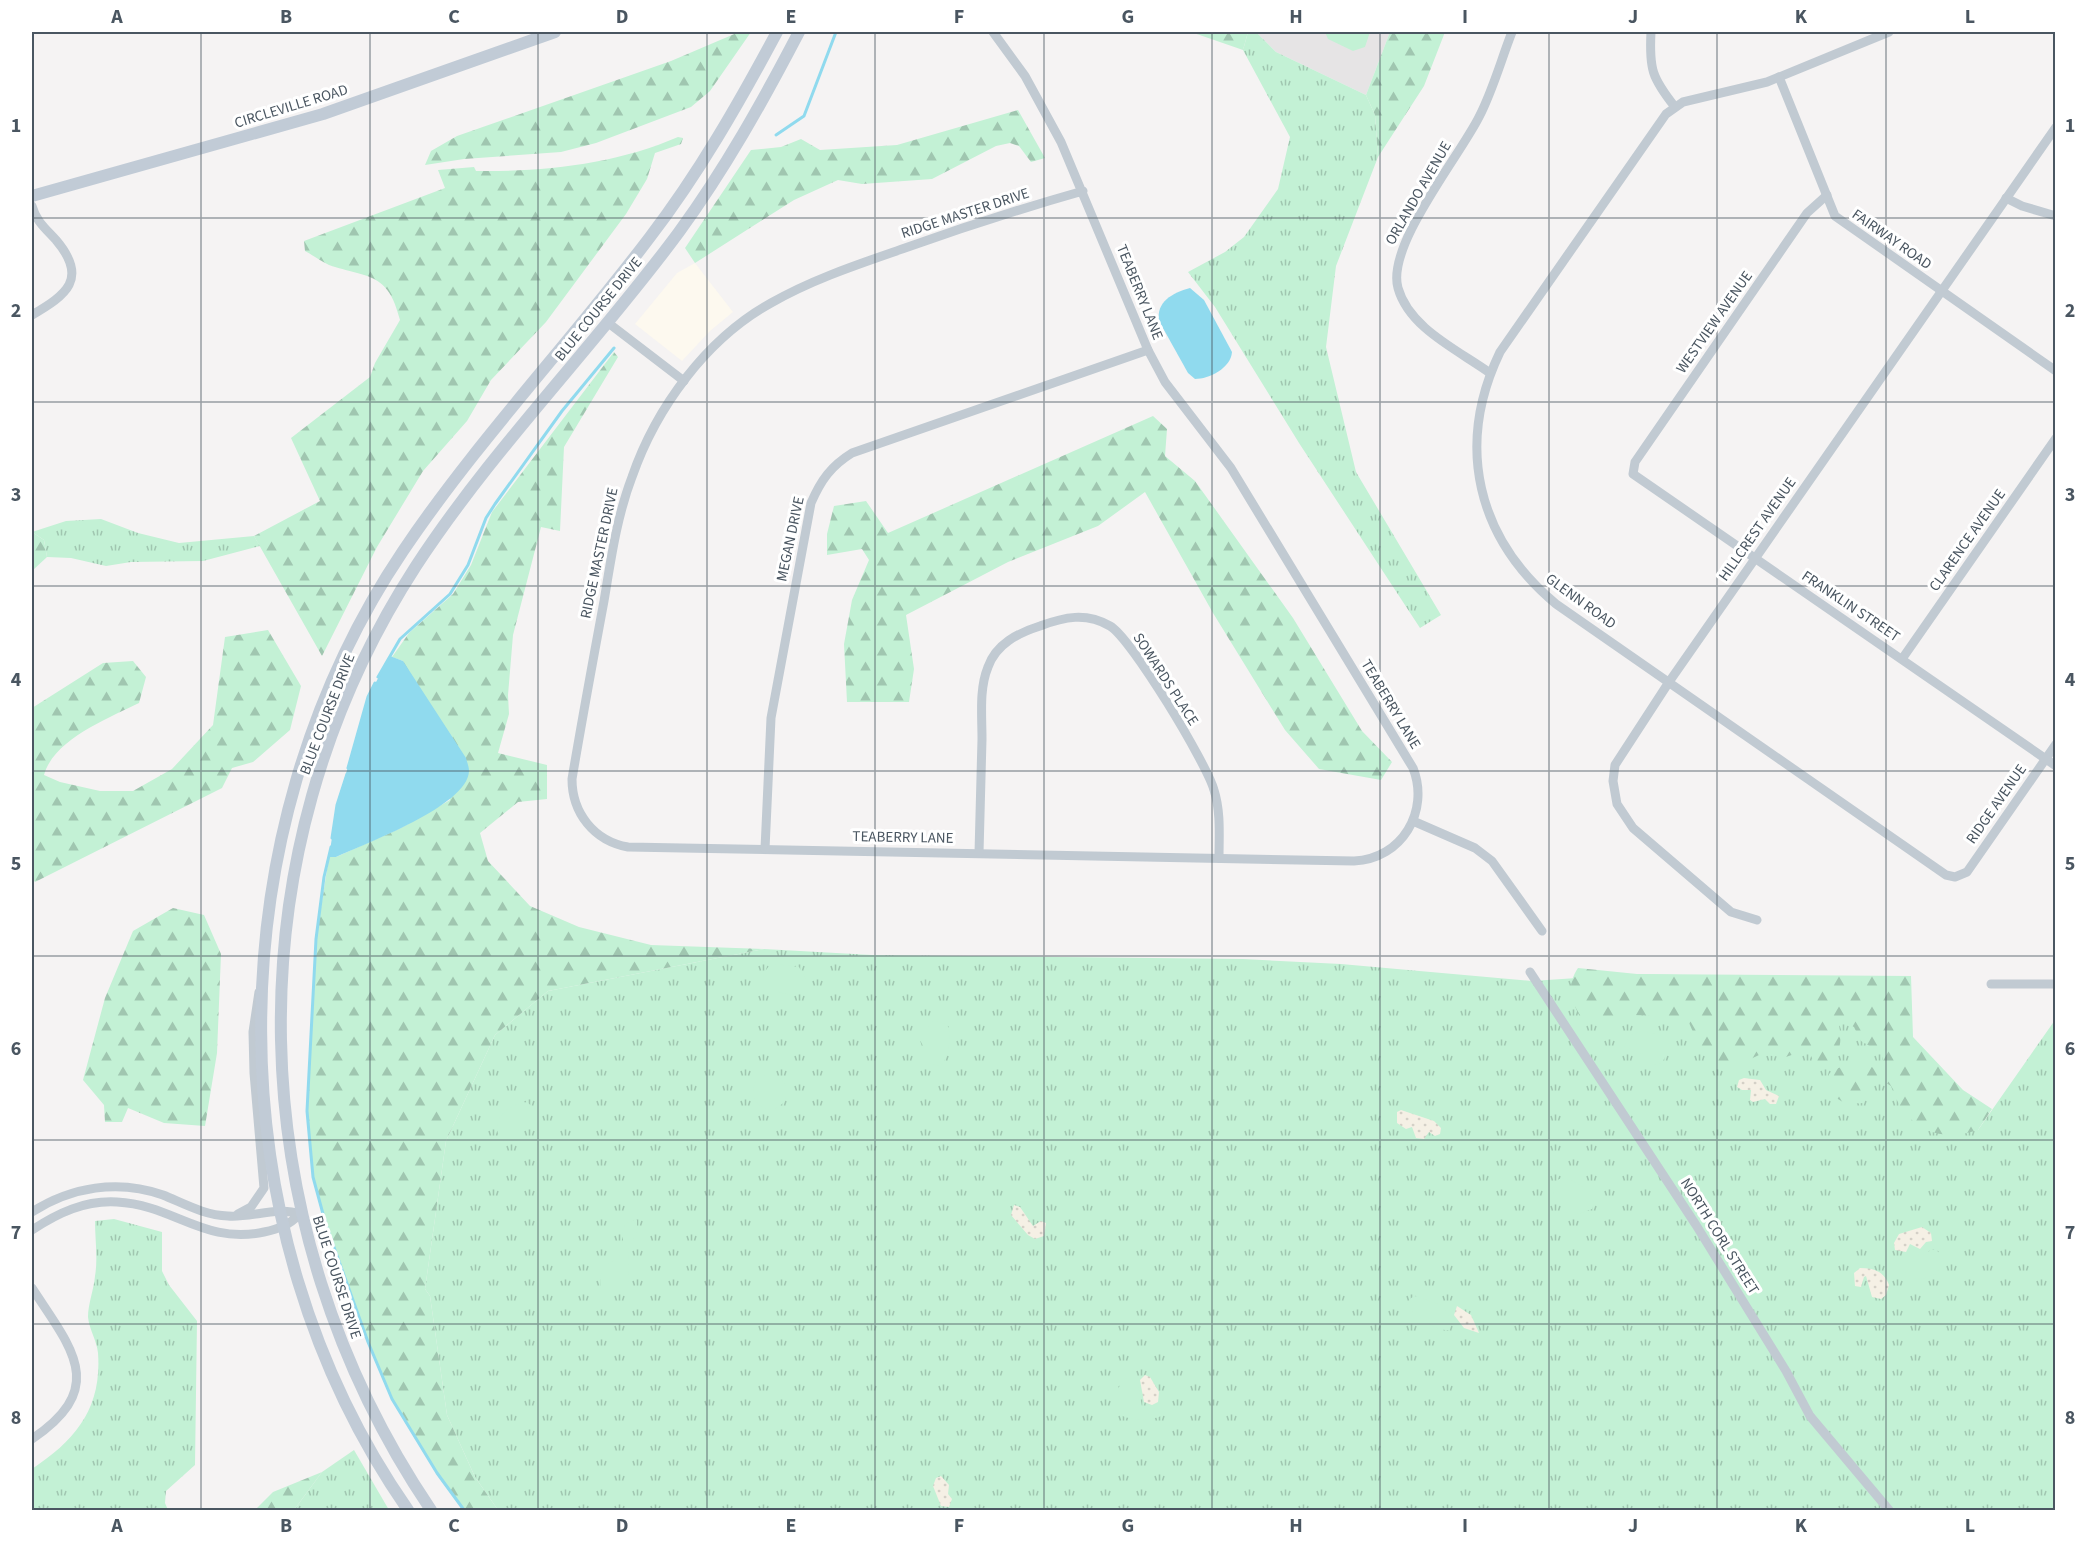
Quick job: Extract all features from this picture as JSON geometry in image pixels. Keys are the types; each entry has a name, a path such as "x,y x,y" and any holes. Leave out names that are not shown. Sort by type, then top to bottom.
{"main road":[{"name":"CIRCLEVILLE ROAD","path":"32,196 323,114 555,32"},
{"name":"BLUE COURSE DRIVE","path":"408,1510 368,1446 331,1371 307,1307 280,1211 264,1100 261,1030 263,961 277,858 304,757 328,692 383,583 442,497 670,211 727,123 777,32"},
{"name":"BLUE COURSE DRIVE","path":"431,1510 396,1457 357,1382 322,1290 300,1214 291,1167 282,1078 282,974 298,851 332,734 375,638 419,562 459,506 698,205 754,116 798,32"}],"street":[{"name":"TEABERRY LANE","path":"765,849 1363,861 1391,850 1406,834 1413,821 1418,797 1413,768 1231,468 1178,401 1148,350 1061,142 1025,76 993,32"},
{"name":"ORLANDO AVENUE","path":"1490,373 1412,316 1398,288 1395,275 1397,259 1406,239 1480,115 1512,32"},
{"path":"1652,32 1654,74 1657,84 1675,107 1693,98 1767,82 1888,32"},
{"name":"FAIRWAY ROAD","path":"1779,77 1832,211 1841,221 2055,371"},
{"name":"GLENN ROAD","path":"1675,107 1651,133 1516,326 1490,373 1478,423 1478,471 1487,506 1511,559 1533,585 1556,604 1946,875 1958,876"},
{"name":"HILLCREST AVENUE","path":"1756,920 1731,912 1633,828 1617,804 1613,781 1619,756 2055,127"},
{"name":"RIDGE MASTER DRIVE","path":"765,849 620,846 603,838 587,825 578,810 572,790 620,516 646,440 684,381 716,345 745,320 770,303 807,284 958,229 1083,191"},
{"name":"WESTVIEW AVENUE","path":"1632,470 1635,462 1808,213 1827,195"},
{"path":"2006,198 2022,206 2055,216"},
{"path":"32,207 38,220 64,252 72,278 67,290 54,302 32,315"},
{"path":"607,321 684,381"},
{"name":"MEGAN DRIVE","path":"765,849 771,718 811,503 826,474 835,464 852,453 1148,350"},
{"name":"CLARENCE AVENUE","path":"1902,659 2055,438"},
{"name":"FRANKLIN STREET","path":"1632,470 1637,478 2055,766"},
{"name":"SOWARDS PLACE","path":"979,853 982,695 988,665 995,654 1011,638 1039,626 1073,616 1099,621 1120,635 1191,745 1214,789 1218,808 1219,858"},
{"name":"RIDGE AVENUE","path":"1958,876 1967,872 2055,744"},
{"path":"1413,821 1475,848 1492,861 1542,931"},
{"path":"230,1217 251,1207 264,1188 253,1032 263,961"},
{"name":"NORTH CORL STREET","path":"1530,972 1690,1216 1786,1371 1810,1416 1889,1510"},
{"path":"1991,984 2055,984"},
{"path":"32,1212 69,1193 109,1186 149,1191 199,1211 230,1217 280,1211 300,1214"},
{"path":"32,1230 73,1208 116,1201 148,1206 194,1227 217,1233 245,1235 284,1227 300,1214"},
{"path":"32,1288 68,1342 76,1365 76,1378 69,1405 61,1416 32,1439"}],"shaded area":[{"path":"1256,32 1390,32 1366,95 1276,52"},
{"path":"695,263 733,312 710,331 682,361 635,324 677,273"}],"green space":[{"path":"739,32 751,32 710,91 691,107 596,143 561,152 464,159 425,165 431,151 457,136 671,61"},
{"path":"1191,32 1248,32 1243,50"},
{"path":"1248,32 1256,32 1276,52 1366,95 1375,115 1378,157 1336,266 1326,347 1356,472 1441,615 1420,628 1299,443 1215,307 1188,272 1225,252 1244,237 1278,189 1290,137 1243,50"},
{"path":"1325,32 1370,32 1365,47 1353,51 1328,39"},
{"path":"1390,32 1445,32 1424,86 1378,157 1375,115 1366,95"},
{"path":"1018,110 1045,158 1031,162 1019,146 1010,143 996,146 932,179 862,184 838,180 794,200 695,263 685,248 751,150 781,147 801,139 820,150 897,145"},
{"path":"678,137 683,138 681,144 655,153 647,179 626,214 546,322 491,380 467,421 423,471 377,547 322,656 254,536 320,501 291,438 370,377 375,363 400,320 395,304 382,284 365,275 329,265 305,251 304,241 445,188 438,170 474,167 476,171 553,168 630,154"},
{"path":"614,352 618,357 564,447 560,531 541,527 513,635 508,695 509,714 498,753 547,765 547,799 518,802 480,833 488,861 530,906 579,927 651,945 764,949 548,991 495,1035 446,1141 425,1289 430,1296 447,1415 475,1477 498,1510 464,1510 437,1473 392,1399 368,1342 326,1225 313,1177 307,1111 316,939 329,857 336,857 401,828 450,800 403,661 392,657 409,633 453,594 471,565 492,512"},
{"path":"1153,416 1167,429 1165,456 1195,481 1293,618 1362,731 1392,762 1381,780 1319,769 1285,730 1213,613 1145,492 1098,526 1008,562 906,615 914,669 909,702 847,702 844,644 852,600 869,560 862,549 827,555 827,534 834,506 866,501 888,533"},
{"path":"101,519 138,533 179,543 254,536 260,546 203,561 131,562 106,566 71,558 47,557 44,540 32,532 66,521"},
{"path":"32,532 44,540 47,557 32,571"},
{"path":"268,630 301,686 290,730 253,762 232,768 222,788 35,882 32,878 32,708 103,663 133,661 146,677 139,703 98,723 71,740 50,762 44,775 60,782 100,791 133,791 172,769 213,725 225,637"},
{"path":"173,908 204,915 221,954 217,1053 205,1126 164,1123 128,1108 122,1122 105,1122 104,1105 83,1080 105,998 133,931"},
{"path":"764,949 872,955 1243,959 1341,964 1532,981 1637,974 1807,978 1978,1130 2055,1020 2055,1510 498,1510 475,1477 447,1415 430,1296 425,1289 446,1141 495,1035 548,991"},
{"path":"775,964 799,967 806,979 802,991 797,994 785,994 769,985 763,974 769,966"},
{"path":"1578,968 1637,974 1911,976 1913,1037 1963,1090 1992,1109 1978,1130 1949,1135 1924,1129 1914,1122 1897,1100 1891,1086 1880,1079 1869,1080 1867,1097 1863,1103 1846,1104 1830,1094 1827,1083 1829,1074 1848,1065 1868,1066 1881,1070 1883,1054 1861,1041 1854,1027 1843,1021 1839,1025 1838,1051 1827,1065 1820,1065 1812,1058 1808,1049 1786,1057 1759,1055 1740,1064 1714,1061 1691,1047 1689,1039 1693,1032 1687,1018 1633,1015 1580,1017 1571,992 1572,981"},
{"path":"933,1021 947,1024 949,1028 946,1058 940,1066 932,1064 919,1038"},
{"path":"1640,1031 1656,1034 1665,1041 1667,1053 1662,1063 1653,1065 1643,1054 1624,1047 1629,1036"},
{"path":"770,1075 782,1080 787,1092 782,1104 770,1109 758,1104 753,1092 758,1080"},
{"path":"527,1102 536,1110 536,1116 511,1141 505,1142 500,1139 497,1125 499,1119 507,1109"},
{"path":"1559,1179 1570,1180 1585,1189 1594,1204 1592,1209 1578,1214 1557,1200 1553,1189"},
{"path":"114,1219 162,1232 162,1271 169,1285 197,1321 195,1465 166,1491 165,1503 168,1510 32,1510 32,1469 48,1458 73,1434 83,1421 96,1390 98,1353 88,1317 96,1269 95,1221"},
{"path":"637,1220 637,1232 628,1249 629,1284 620,1294 608,1294 601,1286 602,1272 621,1253 626,1224"},
{"path":"1935,1249 1943,1256 1938,1273 1919,1280 1906,1274 1904,1265 1913,1257"},
{"path":"1416,1296 1443,1306 1452,1322 1449,1330 1437,1328 1414,1313 1407,1303"},
{"path":"1128,1378 1138,1384 1142,1407 1163,1408 1163,1415 1141,1419 1128,1418 1119,1414 1119,1387 1124,1379"},
{"path":"354,1450 389,1510 294,1510 322,1472"},
{"path":"322,1472 294,1510 255,1510 273,1492"}],"sand":[{"path":"1744,1078 1760,1080 1766,1090 1779,1096 1776,1104 1770,1104 1765,1099 1753,1102 1750,1100 1751,1090 1742,1090 1737,1087 1739,1080"},
{"path":"1401,1110 1434,1121 1441,1128 1440,1134 1435,1136 1429,1132 1424,1139 1416,1138 1412,1127 1406,1129 1397,1123 1397,1112"},
{"path":"1014,1205 1020,1207 1033,1226 1041,1221 1046,1223 1044,1236 1035,1239 1028,1235 1011,1215"},
{"path":"1922,1227 1931,1233 1932,1241 1926,1242 1920,1249 1910,1244 1906,1252 1895,1250 1894,1243 1899,1234"},
{"path":"1860,1268 1874,1270 1884,1276 1889,1285 1886,1295 1881,1299 1872,1297 1866,1276 1861,1287 1855,1286 1854,1273"},
{"path":"1457,1306 1471,1315 1479,1333 1464,1328 1454,1315"},
{"path":"1145,1375 1150,1377 1159,1392 1158,1402 1152,1405 1144,1402 1140,1380"},
{"path":"941,1476 949,1485 948,1494 952,1499 949,1507 941,1506 933,1486 936,1478"}],"water":[{"path":"1190,288 1204,300 1232,352 1224,368 1207,377 1195,379 1188,373 1159,321 1160,309 1167,299"},
{"path":"390,656 403,661 466,758 469,771 464,784 452,797 434,810 368,843 336,857 329,857 337,805 368,697"}],"waterway":[{"path":"776,135 804,116 836,32"},
{"path":"378,677 400,639 450,594 468,565 486,518 495,504 562,411 614,348"},
{"path":"348,768 368,697 375,683"},
{"path":"332,838 337,805 347,774"},
{"path":"331,847 324,877 316,939 307,1111 313,1177 326,1225 368,1342 392,1399 437,1473 464,1510"}]}
